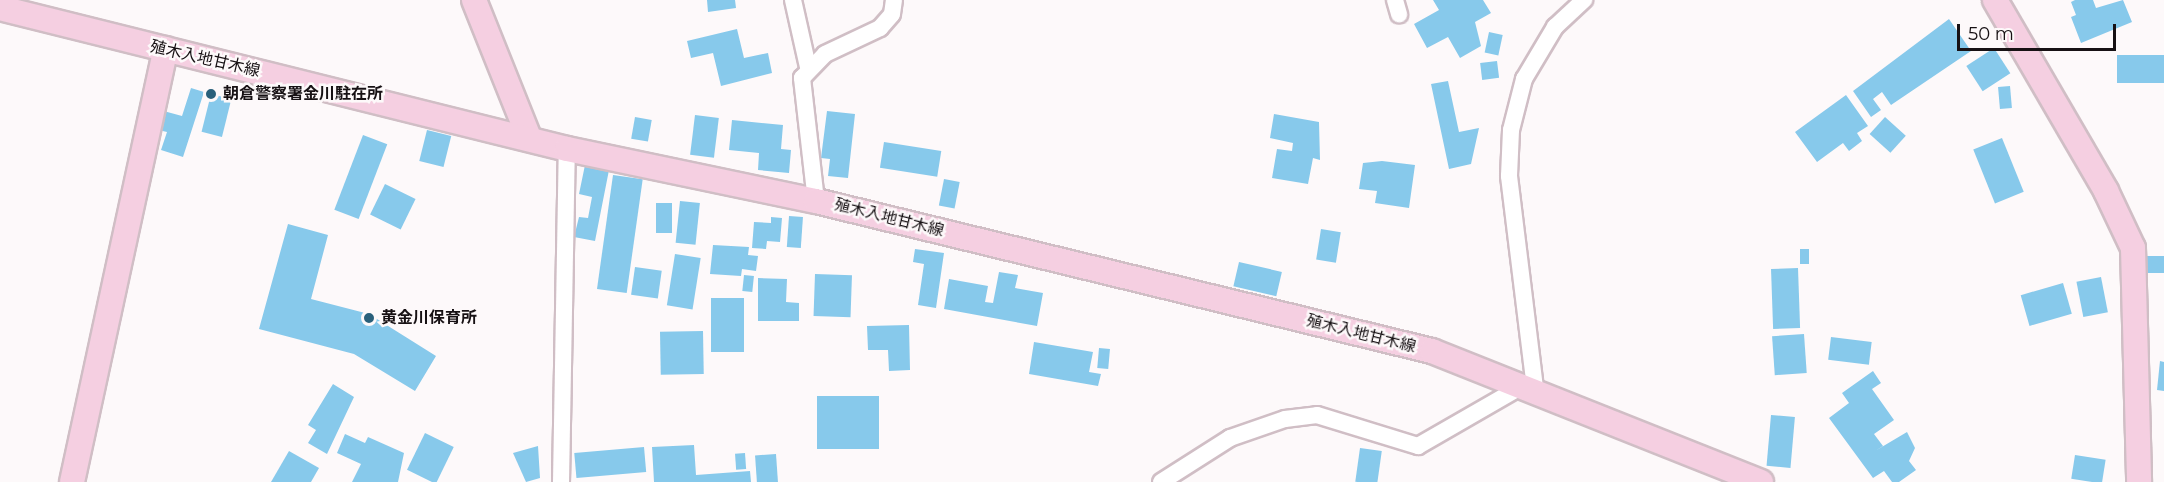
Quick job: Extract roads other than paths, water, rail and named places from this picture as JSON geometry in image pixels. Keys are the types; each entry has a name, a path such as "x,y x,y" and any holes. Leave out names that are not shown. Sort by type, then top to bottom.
{"main road":[{"path":"474,0 528,135"},
{"path":"1995,0 2106,191 2133,248 2139,482"},
{"name":"殖木入地甘木線","path":"0,8 166,50 528,135 567,149 816,201 1432,351 1528,392 1761,482"},
{"path":"72,482 166,50"}],"street":[{"path":"792,0 808,67"},
{"path":"816,201 802,78 808,67 879,28 892,14 894,0"},
{"path":"1161,482 1230,438 1285,419 1317,415 1418,446 1528,392 1509,176 1511,130 1524,79 1555,27 1584,0"},
{"path":"561,482 567,149"}],"place":[{"name":"朝倉警察署金川駐在所","path":"211,94"},
{"name":"黄金川保育所","path":"369,318"}]}
